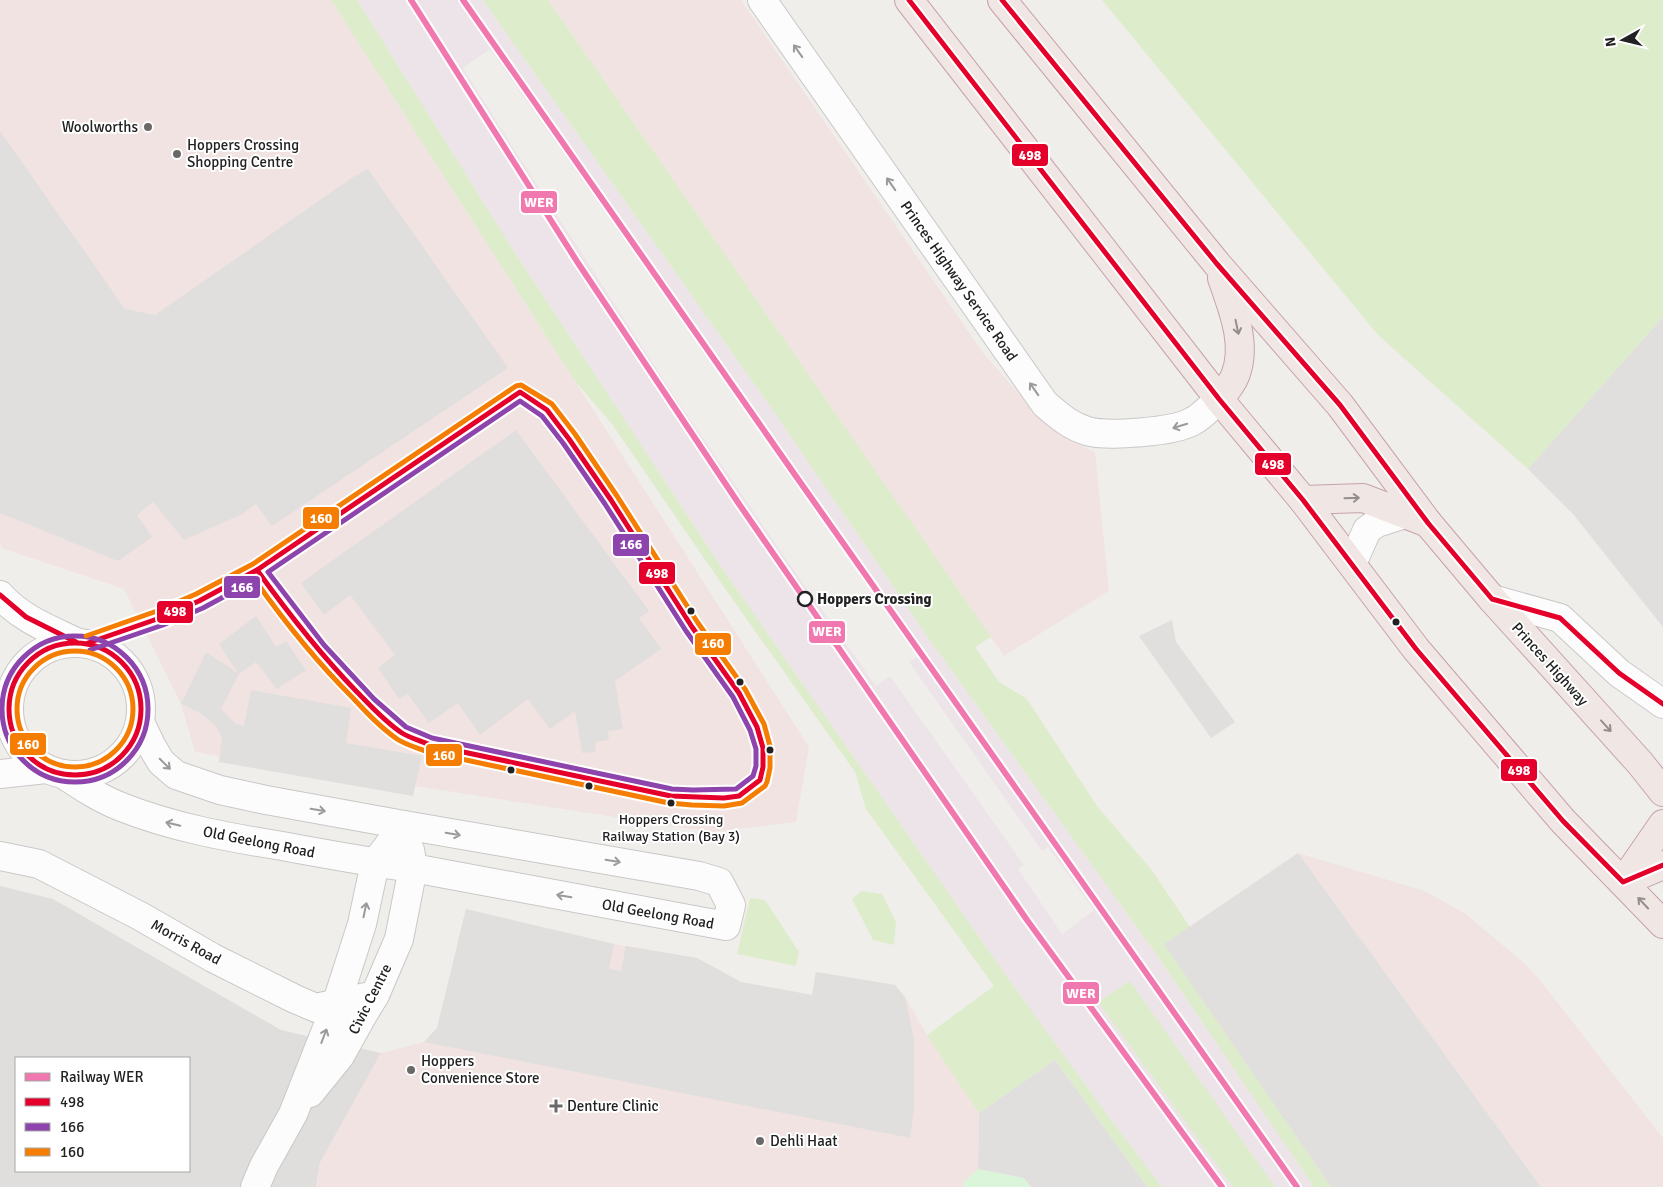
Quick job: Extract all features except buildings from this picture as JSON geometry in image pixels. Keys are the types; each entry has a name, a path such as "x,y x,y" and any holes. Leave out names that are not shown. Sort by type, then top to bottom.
{"highway":[{"path":"909,0 1219,398 1303,500 1416,648 1563,821 1663,924"},
{"name":"Princes Highway","path":"1002,0 1217,264 1340,405 1417,518 1640,763 1663,792"},
{"path":"1217,264 1234,312 1239,332 1240,353 1235,378 1219,398"},
{"path":"1303,500 1363,498 1417,518"},
{"path":"1623,882 1663,824"},
{"path":"1623,882 1663,865"}],"street":[{"name":"Princes Highway Service Road","path":"762,0 1045,404 1066,421 1088,431 1109,433 1145,432 1193,422 1219,398"},
{"path":"1352,564 1367,530 1378,523 1417,518"},
{"path":"0,595 18,612 30,620 76,642"},
{"path":"1492,599 1560,618 1619,673 1663,704"},
{"path":"0,774 54,771 88,774 112,764 130,746 140,722 141,705 137,684 125,665 109,651 88,643 76,642 53,646 32,658 17,676 6,707"},
{"path":"0,673 13,733 26,754 54,771"},
{"name":"Old Geelong Road","path":"54,771 118,806 165,822 218,835 413,868 726,926 730,904 719,882 699,876 404,825 220,790 176,774 161,762 140,722"},
{"path":"376,863 404,825"},
{"path":"404,825 413,868"},
{"name":"Morris Road","path":"0,856 39,864 140,916 213,958 316,1008 375,994"},
{"name":"Civic Centre","path":"255,1187 264,1166 293,1114 336,1004 353,956 376,863"},
{"name":"Civic Centre","path":"293,1114 340,1056 375,994 399,939 413,868"},
{"path":"375,994 353,956 399,939"}],"shaded area":[{"path":"0,0 331,0 809,747 796,822 711,832 195,752 181,704 124,589 2,548 0,544"},
{"path":"357,0 483,0 772,409 934,646 1154,951 1314,1187 1162,1187 1007,977 722,568 515,253","holes":["490,49 917,657 909,662 1042,851 1048,847 1094,910 1062,934 1018,869 1024,865 890,676 876,686 795,572 675,397 463,68"]},
{"path":"548,0 741,0 983,353 1030,406 1061,436 1095,452 1109,591 1004,656"},
{"path":"0,131 125,309 155,315 353,177 368,169 508,368 272,526 256,504 242,514 184,540 153,502 137,515 152,537 118,561 0,513"},
{"path":"1663,317 1663,627 1573,514 1528,469"},
{"path":"516,430 649,611 639,618 661,649 615,681 623,729 608,731 609,740 596,742 595,752 582,753 575,711 550,729 528,699 480,735 458,703 429,723 408,694 399,699 378,668 395,655 350,595 324,615 301,583"},
{"path":"256,616 276,647 286,641 306,670 277,689 256,662 239,674 221,709 236,724 244,726 251,690 351,708 346,743 422,756 413,796 219,762 222,738 216,726 200,713 181,704 206,652 238,673 219,644"},
{"path":"1172,620 1176,642 1235,722 1211,738 1139,636"},
{"path":"1298,853 1425,891 1466,914 1525,964 1540,980 1663,1138 1663,1187 1541,1187"},
{"path":"1298,853 1541,1187 1331,1187 1164,944"},
{"path":"0,886 53,899 281,1030 381,1053 320,1163 316,1187 0,1187"},
{"path":"466,909 614,944 697,958 741,982 812,995 816,972 895,985 905,997 927,1035 979,1113 978,1169 964,1182 963,1187 316,1187 320,1163 381,1053 424,1042 437,1028"},
{"path":"466,909 614,944 609,969 621,971 626,946 697,958 741,982 812,995 816,972 895,985 905,997 914,1039 914,1108 910,1138 424,1042 437,1028"},
{"path":"1055,1060 1147,1187 1031,1187 1024,1178 978,1169 979,1113"}],"green space":[{"path":"331,0 357,0 515,253 722,568 1007,977 1162,1187 1147,1187 1055,1060 979,1113 927,1035 994,986 866,809 855,772 721,583 612,424 575,381"},
{"path":"483,0 548,0 991,637 975,647 999,682 1027,699 1097,806 1151,869 1190,927 1165,944 1331,1187 1314,1187 1154,951 934,646 772,409"},
{"path":"1102,0 1663,0 1663,317 1528,469 1378,335"},
{"path":"862,891 882,894 896,922 894,945 873,940 852,899"},
{"path":"750,898 765,900 799,952 796,966 737,954"},
{"path":"1130,981 1275,1187 1233,1187 1098,1002"},
{"path":"978,1169 1024,1178 1031,1187 963,1187 964,1182"}],"rail line":[{"name":"WER","path":"411,0 578,263 739,504 1027,920 1222,1187"},
{"name":"WER","path":"463,0 1297,1187"}],"transit line":[{"name":"498","path":"909,0 1219,399 1303,500 1416,649 1563,821 1623,882 1663,865"},
{"name":"498","path":"1002,0 1217,264 1340,405 1428,523 1492,599 1560,618 1619,673 1663,704"},
{"name":"160","path":"86,636 157,611 196,594 253,564 516,386 521,385 552,404 575,434 698,623 745,689 764,724 770,746 770,768 767,782 765,786 742,803 724,806 669,803 428,752 408,745 397,739 368,714 326,669 277,611 255,580"},
{"name":"498","path":"520,392 547,410 569,439 611,500 692,627 739,693 757,727 763,748 763,767 760,780 739,796 724,798 671,796 430,745 408,736 384,719 343,678 280,602 257,570 520,392"},
{"name":"166","path":"520,401 542,416 563,443 605,504 686,631 733,697 750,730 756,749 756,766 753,776 736,789 672,789 432,738 406,727 374,699 324,645 268,572 520,401"},
{"name":"498","path":"88,643 160,618 199,601 257,570"},
{"name":"166","path":"90,650 163,625 203,608 255,580"},
{"name":"498","path":"0,595 26,617 76,642"},
{"name":"166","path":"75,636 103,641 127,657 143,681 148,709 143,737 127,761 103,777 75,782 47,777 23,761 7,737 2,709 7,681 23,657 47,641 75,636"},
{"name":"498","path":"75,643 88,644 100,648 122,662 136,684 140,696 141,709 140,722 136,734 122,756 100,770 88,774 75,775 62,774 50,770 28,756 14,734 10,722 9,709 10,696 14,684 28,662 50,648 62,644 75,643"},
{"name":"160","path":"75,651 97,655 107,660 116,668 124,677 129,687 133,709 129,731 124,741 116,750 107,758 97,763 75,767 53,763 43,758 34,750 26,741 21,731 17,709 21,687 26,677 34,668 43,660 53,655 75,651"}],"place":[{"name":"Woolworths","path":"148,127"},
{"name":"Hoppers Crossing Shopping Centre","path":"177,154"},
{"name":"Hoppers Crossing","path":"805,599"},
{"name":"Hoppers Crossing Railway Station (Bay 3)","path":"671,803"},
{"name":"Hoppers Convenience Store","path":"411,1070"},
{"name":"Denture Clinic","path":"556,1106"},
{"name":"Dehli Haat","path":"760,1141"}]}
